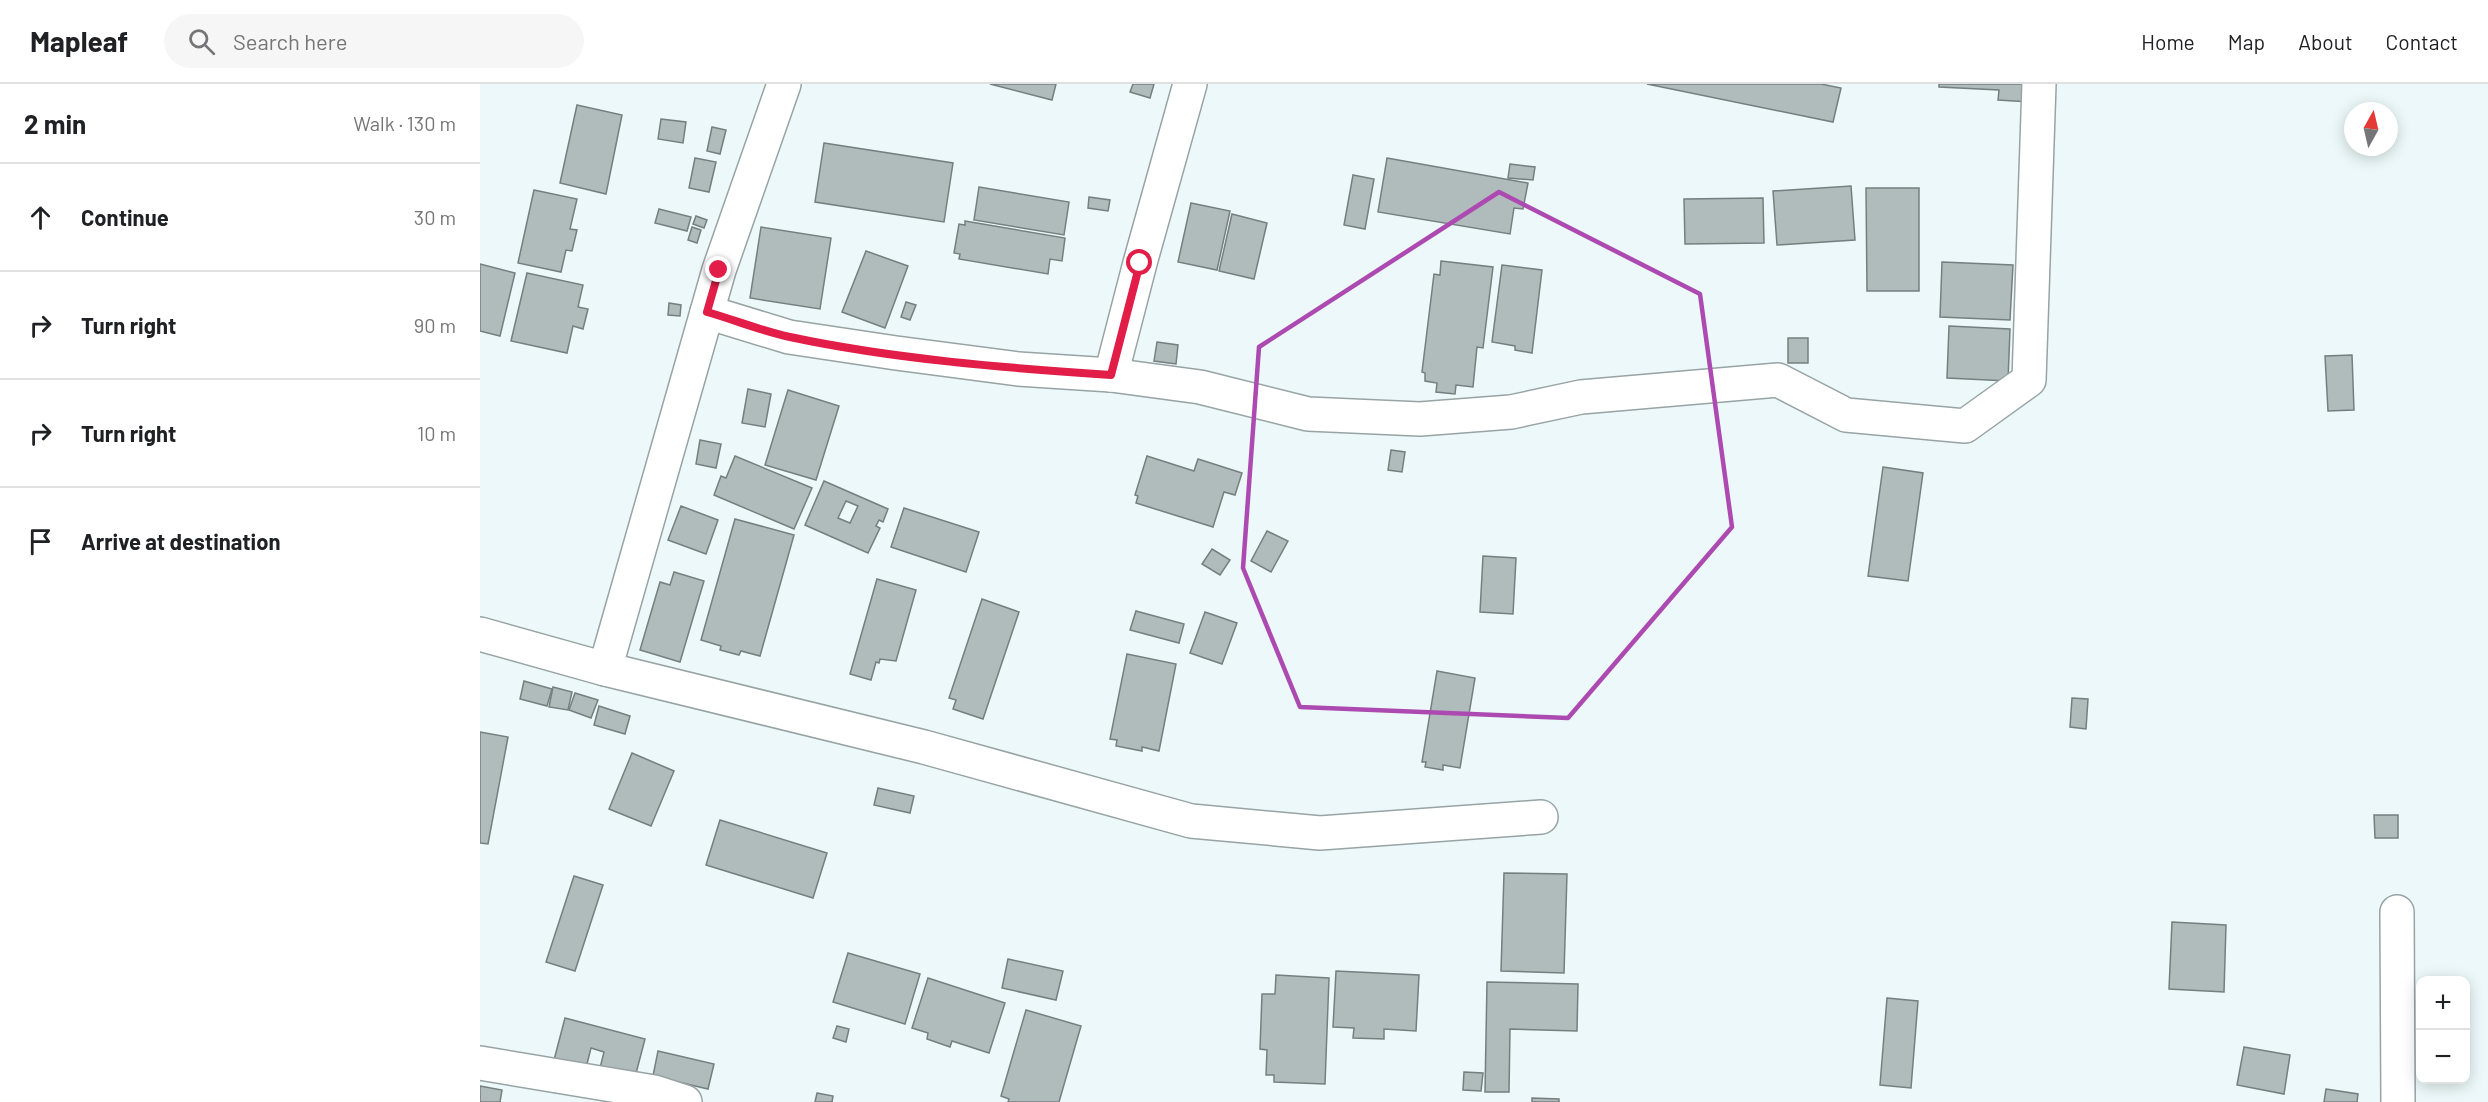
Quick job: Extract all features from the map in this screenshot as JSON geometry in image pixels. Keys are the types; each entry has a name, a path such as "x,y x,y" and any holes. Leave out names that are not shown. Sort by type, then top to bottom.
{"street":[{"path":"606,669 719,270 784,84"},
{"path":"1111,375 1190,84"},
{"path":"707,312 789,337 896,354 1018,369 1111,375 1200,387 1308,414 1420,419 1511,412 1581,397 1778,380 1846,415 1965,426 2029,380 2039,84"},
{"path":"480,634 606,669 924,747 1191,820 1320,833 1541,817"},
{"path":"2397,912 2398,1102"},
{"path":"480,1063 654,1092 685,1102"}],"highlighted area":[{"path":"1499,192 1700,294 1732,527 1568,718 1300,707 1243,568 1259,347"}],"building":[{"path":"990,84 1056,84 1052,100"},
{"path":"1133,84 1154,84 1150,98 1130,92"},
{"path":"1647,84 1821,84 1841,88 1833,122"},
{"path":"1939,84 2031,84 2030,102 1998,100 1999,90 1939,87"},
{"path":"577,105 622,115 606,194 560,183"},
{"path":"661,119 686,122 683,143 658,139"},
{"path":"712,127 726,130 720,154 707,151"},
{"path":"824,143 953,163 944,222 815,202"},
{"path":"695,158 716,162 709,192 689,188"},
{"path":"1387,158 1528,183 1523,209 1514,208 1510,234 1378,212"},
{"path":"1510,164 1535,167 1533,180 1508,178"},
{"path":"1353,175 1374,179 1365,229 1344,225"},
{"path":"1851,186 1855,240 1777,245 1773,191"},
{"path":"979,187 1069,202 1064,235 974,220"},
{"path":"1866,188 1919,188 1919,291 1867,291"},
{"path":"534,190 577,199 570,229 577,230 572,251 566,250 561,272 518,263"},
{"path":"1089,197 1110,200 1108,211 1088,208"},
{"path":"1763,198 1764,243 1685,244 1684,199"},
{"path":"1191,203 1230,211 1217,270 1178,262"},
{"path":"659,209 691,217 687,231 655,223"},
{"path":"1232,214 1267,223 1254,279 1219,271"},
{"path":"696,216 707,220 704,228 693,224"},
{"path":"965,221 1065,238 1062,261 1050,259 1048,274 959,259 960,254 954,253 959,224 965,225"},
{"path":"692,227 701,230 697,243 688,240"},
{"path":"761,227 831,238 820,309 750,298"},
{"path":"866,251 908,266 885,328 842,312"},
{"path":"1441,261 1493,267 1483,348 1477,347 1473,387 1456,385 1455,394 1436,392 1437,383 1425,381 1425,373 1422,372 1434,274 1440,275"},
{"path":"1942,262 2013,265 2010,320 1940,317"},
{"path":"480,264 515,273 500,336 480,331"},
{"path":"1502,265 1542,270 1532,353 1515,350 1515,346 1492,342"},
{"path":"527,273 583,285 578,307 588,309 583,329 573,326 567,353 511,341"},
{"path":"906,302 916,305 910,320 901,317"},
{"path":"669,303 681,305 680,316 668,315"},
{"path":"1949,326 2010,329 2008,381 1947,378"},
{"path":"1788,338 1808,338 1808,363 1788,363"},
{"path":"1157,342 1178,345 1176,364 1154,361"},
{"path":"2352,355 2354,410 2328,411 2325,356"},
{"path":"748,389 771,394 765,427 742,423"},
{"path":"788,390 839,406 816,480 765,465"},
{"path":"700,440 721,444 716,468 696,464"},
{"path":"1391,450 1405,452 1402,472 1388,470"},
{"path":"735,456 812,488 794,529 714,495 721,476 726,478"},
{"path":"1147,456 1194,471 1198,459 1242,473 1235,495 1224,492 1213,527 1136,503 1138,496 1135,495"},
{"path":"1883,467 1923,473 1908,581 1868,576"},
{"path":"824,481 888,509 883,522 879,520 876,526 880,528 868,553 805,525","holes":["846,501 858,506 850,523 838,518"]},
{"path":"681,506 718,520 706,554 668,540"},
{"path":"904,508 979,532 966,572 891,547"},
{"path":"735,519 794,535 760,656 741,651 739,655 720,650 721,646 701,640"},
{"path":"1267,531 1288,541 1271,572 1251,561"},
{"path":"1212,549 1230,560 1220,575 1202,564"},
{"path":"1483,556 1516,558 1513,614 1480,612"},
{"path":"674,572 704,581 680,662 640,650 660,582 670,585"},
{"path":"877,579 916,590 896,661 880,659 879,663 876,662 871,680 850,674"},
{"path":"982,599 1019,612 983,719 953,709 956,700 949,698"},
{"path":"1136,611 1184,624 1179,643 1130,630"},
{"path":"1205,612 1237,623 1222,664 1190,653"},
{"path":"1127,654 1176,664 1159,751 1142,747 1142,751 1116,746 1117,740 1110,739"},
{"path":"1437,671 1475,678 1460,768 1443,765 1443,770 1425,767 1426,762 1422,762"},
{"path":"524,681 552,689 547,706 520,699"},
{"path":"553,687 572,692 568,710 549,707"},
{"path":"575,693 598,700 591,718 569,710"},
{"path":"2072,698 2088,699 2086,729 2070,727"},
{"path":"599,706 630,716 625,734 594,725"},
{"path":"480,732 508,737 488,844 480,843"},
{"path":"632,753 674,771 651,826 609,809"},
{"path":"878,788 914,796 910,813 874,805"},
{"path":"2374,815 2398,815 2398,838 2375,838"},
{"path":"720,820 827,853 813,898 706,865"},
{"path":"1504,873 1567,874 1564,973 1501,971"},
{"path":"574,876 603,885 575,971 546,962"},
{"path":"2172,922 2226,925 2224,992 2169,989"},
{"path":"848,953 920,974 905,1024 833,1002"},
{"path":"1008,959 1063,971 1056,1000 1002,988"},
{"path":"1336,971 1419,975 1416,1031 1384,1029 1384,1039 1353,1038 1354,1028 1333,1027"},
{"path":"1276,975 1329,978 1325,1084 1274,1082 1274,1075 1266,1075 1267,1050 1260,1049 1262,994 1275,994"},
{"path":"928,978 1005,1003 989,1053 952,1041 950,1047 927,1039 928,1033 912,1028"},
{"path":"1487,982 1578,984 1577,1031 1510,1029 1509,1092 1485,1092"},
{"path":"1887,998 1918,1001 1911,1088 1880,1085"},
{"path":"1026,1010 1081,1026 1059,1102 1008,1102 1009,1099 1001,1096"},
{"path":"565,1018 645,1039 634,1081 599,1072 604,1052 591,1048 586,1068 554,1060"},
{"path":"837,1026 849,1029 846,1042 833,1038"},
{"path":"2244,1047 2290,1055 2284,1094 2237,1085"},
{"path":"658,1051 714,1064 708,1089 653,1076"},
{"path":"1464,1072 1483,1073 1481,1091 1463,1090"},
{"path":"480,1086 502,1090 500,1102 480,1102"},
{"path":"2326,1089 2358,1094 2357,1102 2324,1102"},
{"path":"817,1093 833,1096 832,1102 815,1102"},
{"path":"1532,1098 1559,1099 1559,1102 1532,1102"}],"route":[{"path":"719,270 707,312 789,337 896,354 1018,369 1111,375 1140,263"}]}
